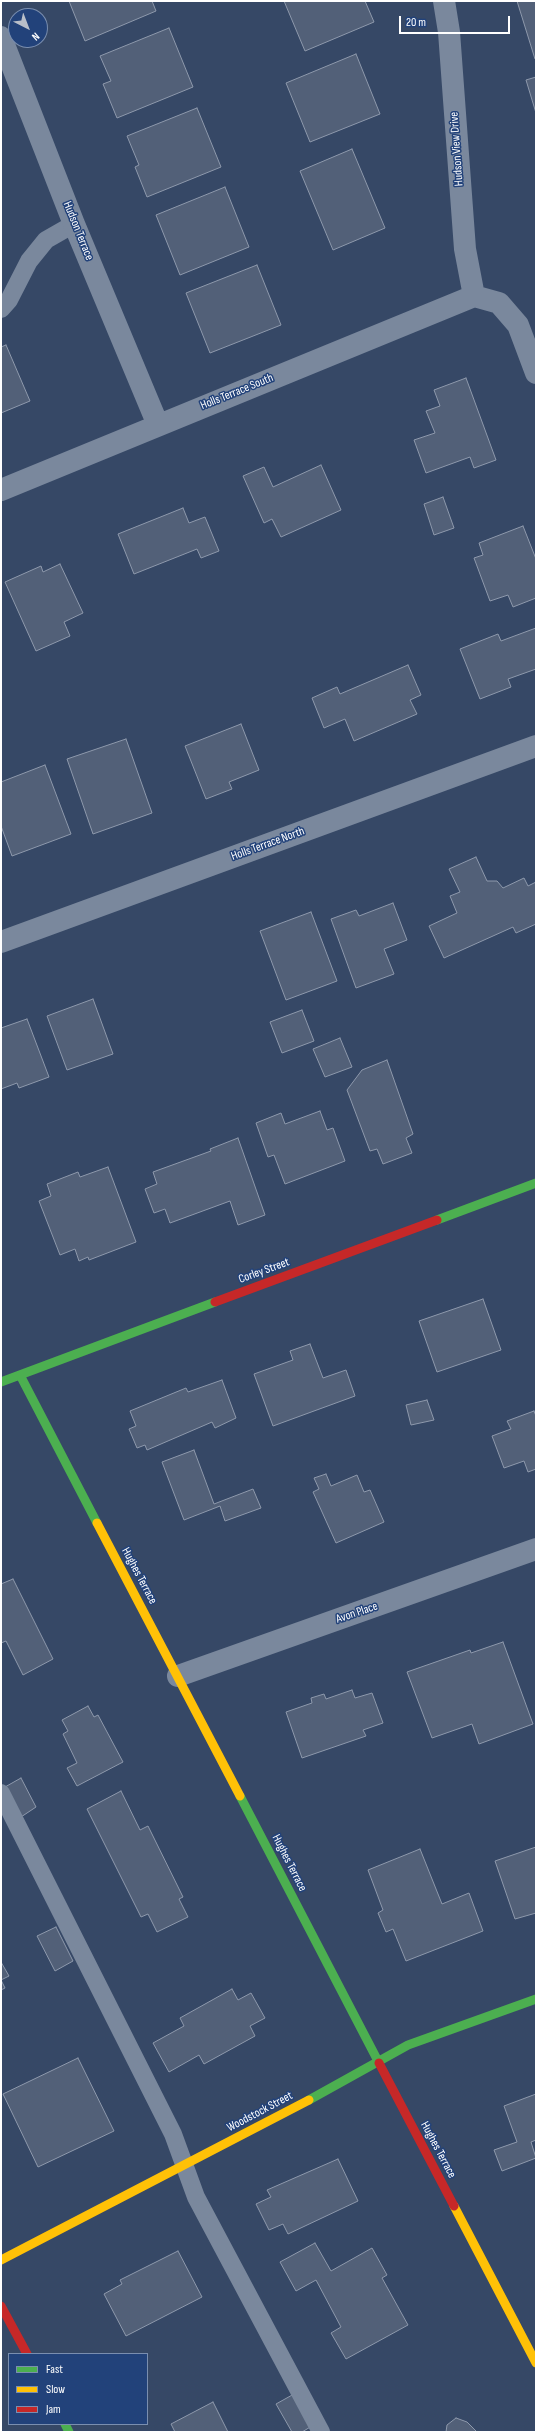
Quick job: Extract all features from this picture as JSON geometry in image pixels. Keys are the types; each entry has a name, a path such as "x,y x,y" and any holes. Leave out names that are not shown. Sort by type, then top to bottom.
{"street":[{"name":"Hudson View Drive","path":"444,1 449,32 465,249 474,296"},
{"name":"Hudson Terrace","path":"1,37 74,224 158,425"},
{"path":"474,296 499,303 518,324 536,373"},
{"name":"Holls Terrace South","path":"1,490 474,296"},
{"name":"Holls Terrace North","path":"1,942 536,746"},
{"name":"Corley Street","path":"1,1382 536,1183"},
{"name":"Hughes Terrace","path":"20,1375 536,2362"},
{"name":"Avon Place","path":"178,1676 536,1549"},
{"name":"Woodstock Street","path":"1,2260 184,2166 378,2062 408,2044 536,1999"},
{"path":"1,2306 26,2353"}],"lane":[{"path":"1,309 9,300 29,261 46,240 74,224"},
{"path":"1,1793 173,2134 196,2197 321,2432"}],"building":[{"path":"69,1 152,1 156,11 85,41"},
{"path":"284,1 365,1 374,22 305,51"},
{"path":"517,1 536,1 536,59 535,59"},
{"path":"169,28 193,87 117,118 103,84 111,81 100,56"},
{"path":"356,54 380,114 310,142 286,83"},
{"path":"536,77 536,113 526,80"},
{"path":"197,108 221,167 147,197 135,167 139,165 127,136"},
{"path":"352,149 385,228 333,250 300,171"},
{"path":"225,187 249,247 180,275 156,215"},
{"path":"257,265 281,325 210,353 186,293"},
{"path":"6,345 30,401 1,413 1,347"},
{"path":"466,378 496,460 474,468 470,457 426,473 414,440 435,433 426,411 440,406 434,390"},
{"path":"321,465 341,510 281,537 272,519 264,523 243,476 264,467 273,487"},
{"path":"443,497 454,528 434,535 424,504"},
{"path":"183,508 189,523 205,517 219,551 201,558 197,549 134,574 118,534"},
{"path":"523,526 536,559 536,598 513,607 508,595 490,601 474,558 483,555 479,543"},
{"path":"60,564 83,613 64,622 70,636 36,651 5,582 41,566 43,572"},
{"path":"536,628 536,669 508,679 511,687 480,699 460,649 498,634 501,641"},
{"path":"408,665 421,695 410,700 417,714 354,741 345,719 324,728 312,698 337,687 340,694"},
{"path":"241,724 259,770 229,782 232,789 206,799 185,746"},
{"path":"126,739 152,813 93,834 67,759"},
{"path":"45,765 71,834 12,856 1,826 1,782"},
{"path":"476,857 487,881 497,881 503,888 524,878 528,886 536,882 536,924 516,933 513,927 444,958 429,926 457,913 450,896 460,892 449,869"},
{"path":"393,903 407,940 384,949 394,974 356,988 331,919 356,910 359,916"},
{"path":"311,912 337,981 286,1000 260,931"},
{"path":"93,999 113,1054 67,1070 47,1016"},
{"path":"302,1010 314,1041 282,1053 270,1022"},
{"path":"27,1019 49,1077 19,1088 17,1083 1,1089 1,1028"},
{"path":"340,1038 352,1067 325,1077 313,1049"},
{"path":"387,1060 413,1134 406,1138 412,1153 383,1164 377,1149 370,1151 347,1090 362,1070"},
{"path":"320,1111 327,1130 333,1128 345,1161 285,1184 274,1155 268,1157 256,1123 281,1113 285,1124"},
{"path":"238,1138 265,1215 238,1225 230,1201 170,1223 165,1209 154,1213 145,1189 157,1184 153,1172 211,1151 210,1149"},
{"path":"108,1167 136,1242 89,1260 88,1257 79,1261 75,1249 60,1255 39,1201 51,1196 47,1184 78,1172 80,1177"},
{"path":"483,1299 501,1350 437,1372 419,1321"},
{"path":"310,1344 323,1378 346,1370 355,1396 273,1426 254,1374 293,1360 290,1351"},
{"path":"222,1380 236,1418 215,1428 212,1422 147,1450 145,1445 137,1448 129,1429 136,1426 130,1411 186,1388 188,1392"},
{"path":"427,1400 434,1420 411,1425 406,1405"},
{"path":"534,1411 536,1416 536,1469 528,1472 524,1461 504,1468 492,1436 511,1429 507,1421"},
{"path":"194,1450 214,1504 253,1489 261,1508 225,1521 220,1506 184,1520 162,1462"},
{"path":"326,1474 331,1486 357,1475 364,1492 370,1490 384,1522 336,1543 313,1492 319,1489 314,1478"},
{"path":"13,1579 53,1659 23,1675 6,1641 1,1643 1,1584"},
{"path":"503,1642 533,1724 479,1744 472,1724 432,1738 407,1672 470,1650 471,1653"},
{"path":"352,1690 355,1698 372,1693 383,1723 363,1730 366,1736 302,1758 286,1712 312,1703 311,1698 324,1694 326,1699"},
{"path":"88,1706 94,1717 98,1715 123,1762 77,1786 67,1768 77,1763 63,1734 68,1731 62,1720"},
{"path":"21,1778 36,1807 21,1817 5,1787"},
{"path":"121,1791 140,1830 148,1826 183,1897 179,1899 188,1917 157,1932 148,1914 141,1917 87,1809"},
{"path":"536,1847 536,1913 515,1919 495,1861"},
{"path":"420,1849 442,1904 469,1893 483,1931 406,1961 393,1929 386,1932 378,1913 383,1910 368,1870"},
{"path":"56,1927 73,1961 55,1971 37,1936"},
{"path":"1,1962 9,1976 1,1980"},
{"path":"1,1980 5,1988 1,1990"},
{"path":"232,1989 238,2000 251,1993 265,2018 250,2026 255,2036 204,2064 199,2055 169,2072 153,2043 184,2026 180,2018"},
{"path":"78,2058 114,2131 38,2167 3,2094"},
{"path":"536,2094 536,2140 531,2142 536,2158 502,2171 494,2150 517,2142 504,2106"},
{"path":"338,2159 358,2201 288,2234 283,2224 269,2230 256,2204 271,2197 267,2190"},
{"path":"315,2243 331,2271 372,2248 387,2275 382,2278 408,2325 346,2359 331,2333 341,2327 316,2280 296,2291 280,2262"},
{"path":"178,2251 202,2297 126,2336 104,2294 122,2284 120,2280"},
{"path":"294,2394 312,2426 302,2432 292,2432 276,2404"},
{"path":"213,2402 228,2432 175,2432 171,2424"},
{"path":"456,2418 467,2422 477,2432 446,2432 447,2425"}],"traffic: fast":[{"path":"437,1220 536,1183"},
{"path":"1,1382 215,1302"},
{"path":"20,1375 97,1523"},
{"path":"240,1796 379,2063"},
{"path":"309,2100 408,2045 536,1999"},
{"path":"66,2425 69,2432"}],"traffic: slow":[{"path":"97,1523 240,1796"},
{"path":"1,2260 309,2100"},
{"path":"454,2206 536,2363"}],"traffic: jam":[{"path":"215,1302 437,1220"},
{"path":"379,2063 454,2206"},
{"path":"1,2306 26,2353"}]}
